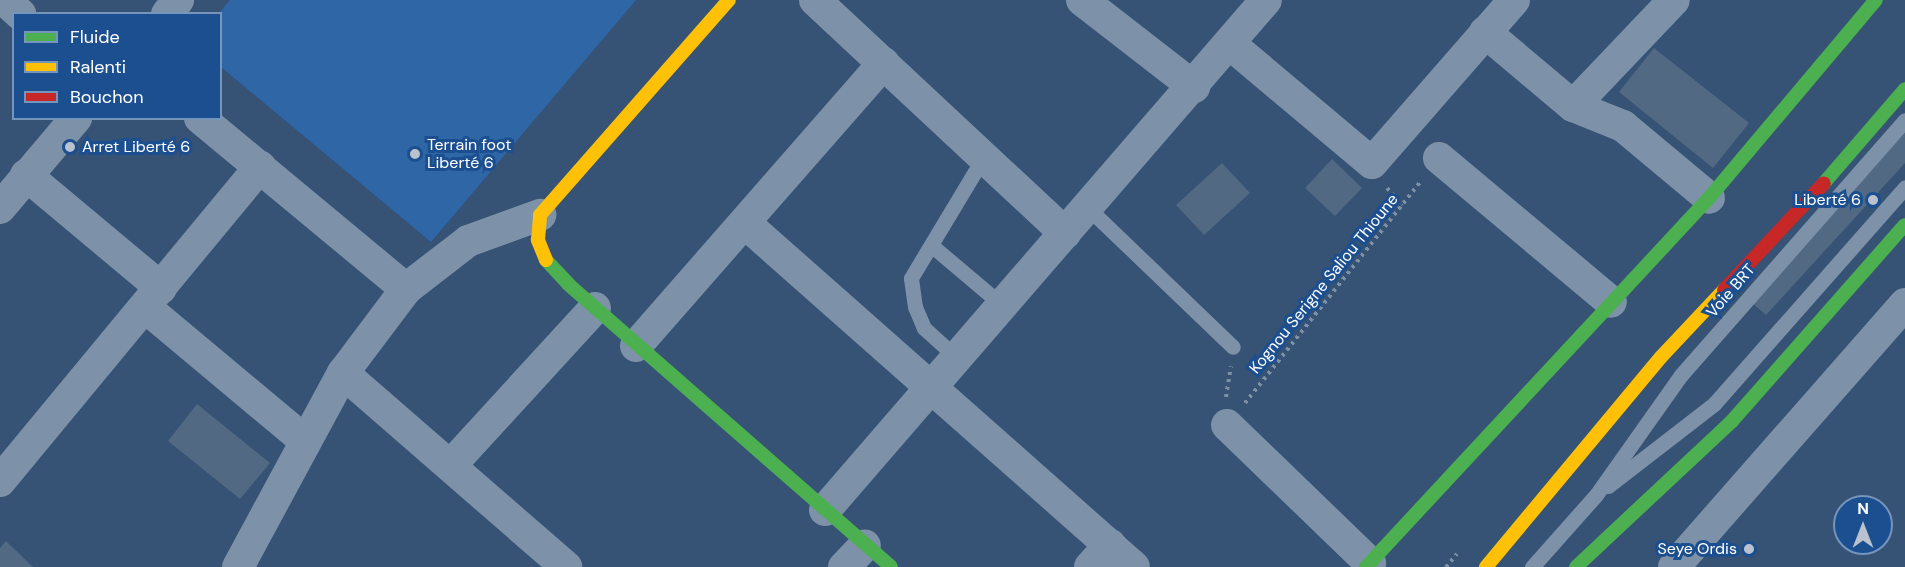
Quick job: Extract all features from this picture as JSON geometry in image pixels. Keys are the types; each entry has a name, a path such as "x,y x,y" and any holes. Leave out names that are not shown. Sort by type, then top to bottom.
{"street":[{"path":"4,0 18,12"},
{"path":"169,12 178,0"},
{"path":"238,567 343,373 406,290 468,241 540,215 729,0"},
{"path":"814,0 985,155 1065,233"},
{"path":"1082,0 1194,87"},
{"path":"825,510 1194,87 1266,0"},
{"path":"1230,44 1372,162 1514,0"},
{"path":"1573,106 1674,0"},
{"path":"1229,423 1368,565 1709,198 1876,0"},
{"path":"1485,32 1573,106 1623,126 1709,198"},
{"path":"636,346 884,63"},
{"path":"1486,567 1661,357 1802,208 1905,89"},
{"path":"0,208 16,176 74,120"},
{"path":"202,120 406,290"},
{"path":"1439,158 1611,302"},
{"path":"0,481 261,167"},
{"path":"16,176 153,298 305,441"},
{"path":"540,215 538,240 547,261 636,346 891,567"},
{"path":"745,223 932,388 1100,556 1134,567"},
{"path":"1576,567 1732,420 1905,225"},
{"path":"1674,567 1905,304"},
{"path":"451,465 596,308"},
{"path":"343,373 566,567"},
{"path":"844,567 865,545"}],"lane":[{"name":"Voie BRT","path":"1532,567 1596,495 1681,375 1905,120"},
{"path":"957,358 924,328 915,307 911,278 985,155"},
{"name":"Voie BRT","path":"1596,495 1714,404 1905,187"},
{"path":"1087,207 1233,347"},
{"path":"931,245 1002,305"}],"path":[{"name":"Kognou Serigne Saliou Thioune","path":"1229,423 1439,158"},
{"path":"1229,423 1225,400 1233,347"}],"shaded area":[{"name":"Terrain foot Liberté 6","path":"230,0 636,0 431,242 222,68 222,12 220,12"}],"building":[{"path":"1654,48 1749,123 1713,168 1619,92"},
{"path":"1905,130 1905,163 1766,315 1750,301"},
{"path":"1332,159 1362,188 1335,216 1305,188"},
{"path":"1222,163 1250,193 1204,235 1176,205"},
{"path":"197,404 270,463 240,499 168,441"},
{"path":"6,541 33,567 0,567 0,548"}],"traffic: fast":[{"path":"1366,567 1709,198 1876,0"},
{"path":"1824,183 1905,89"},
{"path":"1576,567 1732,421 1905,225"},
{"path":"546,260 568,284 891,567"}],"traffic: slow":[{"path":"546,260 538,240 540,215 729,0"},
{"path":"1486,567 1661,357 1724,290"}],"traffic: jam":[{"path":"1724,290 1824,183"}],"place":[{"name":"Arret Liberté 6","path":"70,147"},
{"name":"Terrain foot Liberté 6","path":"415,154"},
{"name":"Liberté 6","path":"1873,200"},
{"name":"Seye Ordis","path":"1749,549"}]}
